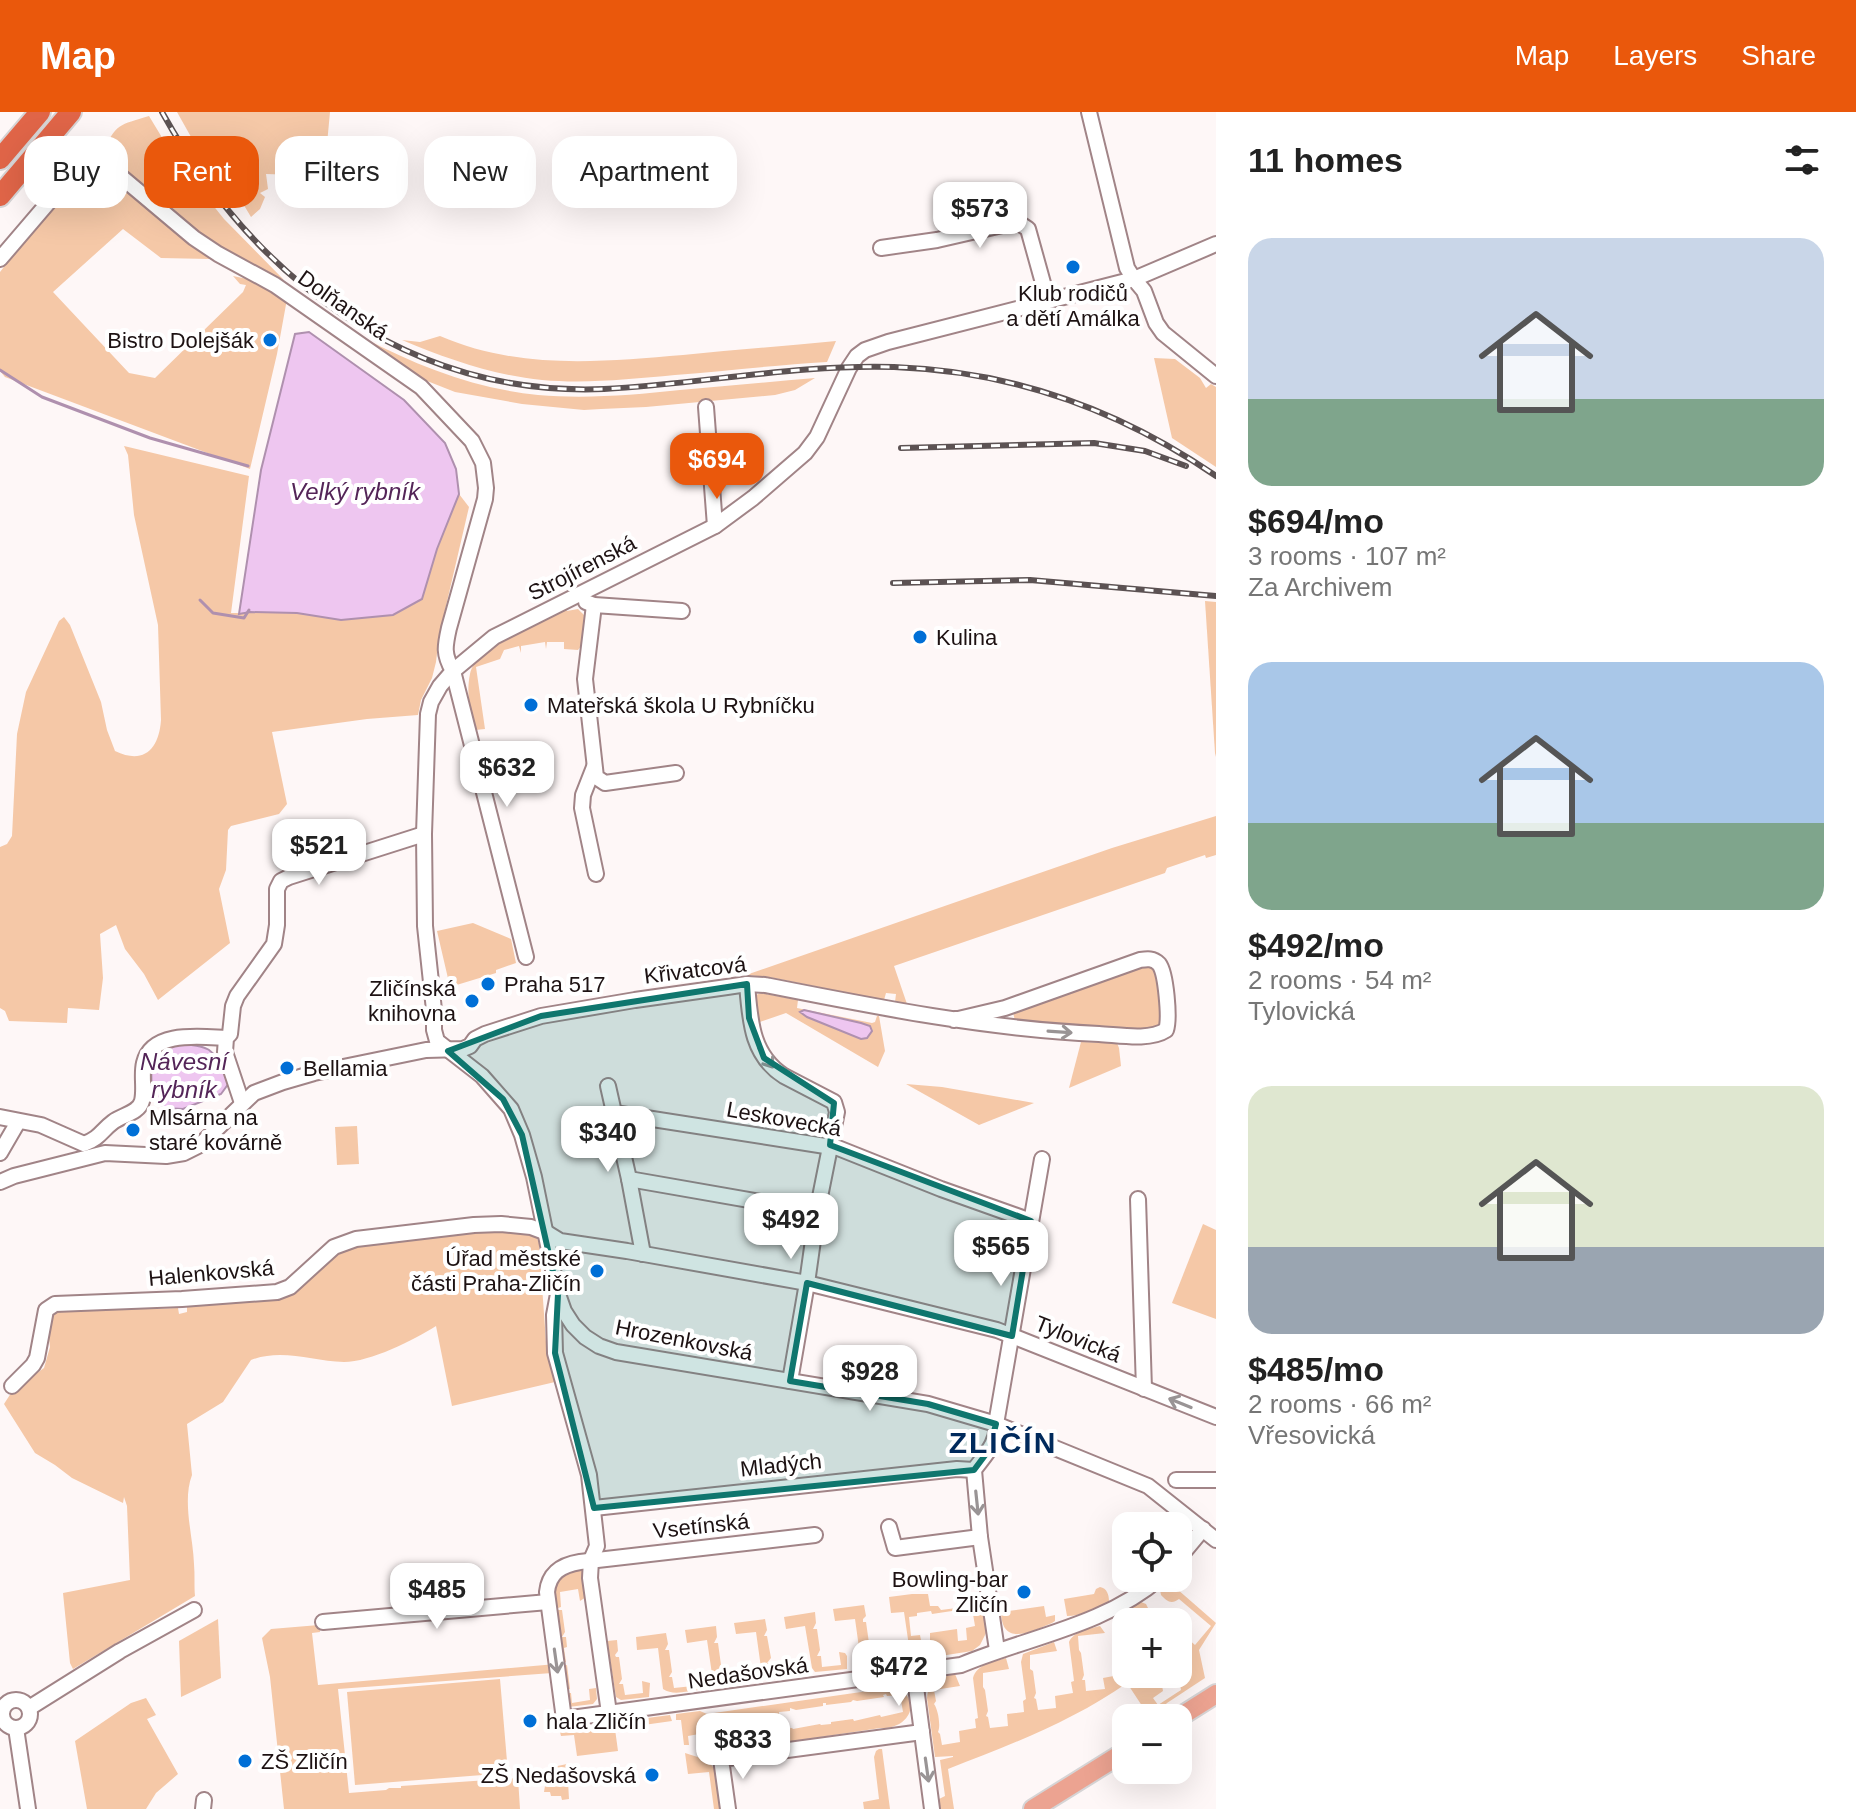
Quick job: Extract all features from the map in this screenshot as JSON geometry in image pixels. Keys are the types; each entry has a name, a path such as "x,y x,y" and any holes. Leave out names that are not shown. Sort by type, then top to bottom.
{"highway":[{"path":"0,159 40,112"},
{"path":"0,196 71,112"}],"main road":[{"path":"1192,1709 1216,1694"},
{"path":"1033,1809 1112,1760"}],"street":[{"path":"1089,112 1127,268 1144,291 1163,333 1216,376"},
{"name":"Dolňanská","path":"0,259 77,169 85,164 101,163 109,166 194,238 275,285 421,387 472,441 483,463 485,476 485,499 446,643 446,659 453,671"},
{"path":"881,248 1019,223 1028,229 1048,301"},
{"name":"Strojírenská","path":"448,1051 437,1041 434,1030 425,926 424,834 428,714 440,686 453,671 494,637 715,526 753,498 812,445 849,368 861,352 888,342 1134,279 1216,244"},
{"path":"706,407 715,526"},
{"path":"575,596 594,605 682,611"},
{"path":"594,605 585,679 596,777 605,783 676,773"},
{"path":"453,671 526,957"},
{"path":"594,767 582,808 596,874"},
{"path":"242,1103 225,1052 226,1038 230,1034 237,996 274,944 276,892 281,881 424,834"},
{"name":"Křivatcová","path":"448,1051 463,1049 485,1034 541,1016 747,984 765,985 954,1020 1007,1028 1087,1034 1162,1033 1168,1019 1162,969 1148,959 1005,1008 954,1020"},
{"path":"747,984 749,1018 764,1058 776,1071 832,1101 837,1114 817,1212 790,1381"},
{"path":"1005,1008 1007,1028"},
{"path":"0,1180 85,1150 113,1121 138,1109 142,1102 143,1065 146,1057 159,1044 183,1036 226,1038"},
{"path":"0,1117 41,1125 85,1150 166,1156 184,1153 200,1145 242,1103 254,1093 269,1087 314,1073 405,1054 426,1050 448,1051"},
{"name":"Hrozenkovská","path":"448,1051 472,1066 511,1109 517,1120 564,1311 573,1325 599,1346 625,1354 928,1404 996,1424 1148,1486 1216,1540"},
{"path":"608,1086 643,1254"},
{"name":"Leskovecká","path":"614,1113 838,1148 1031,1221"},
{"path":"0,1153 18,1122"},
{"path":"997,1650 980,1537 974,1470 997,1431 1042,1159"},
{"path":"629,1179 817,1212"},
{"path":"1138,1199 1144,1389"},
{"name":"Halenkovská","path":"12,1386 37,1358 45,1312 47,1307 55,1304 277,1292 290,1287 334,1247 381,1235 501,1224 531,1227 547,1233"},
{"name":"Tylovická","path":"547,1233 560,1241 807,1283 997,1330 1216,1417"},
{"path":"558,1294 554,1315 555,1353 589,1475 594,1508 597,1546 591,1560 590,1578 609,1713"},
{"name":"Mladých","path":"594,1508 957,1469 974,1470"},
{"path":"1176,1480 1216,1480"},
{"path":"889,1527 895,1548 980,1537"},
{"path":"1192,1542 1203,1529"},
{"name":"Vsetínská","path":"591,1560 815,1535"},
{"name":"Nedašovská","path":"591,1560 561,1567 554,1572 547,1588 564,1719 961,1665 1103,1615 1142,1592"},
{"path":"323,1622 548,1602"},
{"path":"29,1708 120,1651 194,1610"},
{"path":"907,1673 916,1687 932,1809"},
{"path":"28,1809 7,1725 1,1714 6,1703 19,1700 29,1708"},
{"path":"7,1725 24,1726 29,1719 29,1708"},
{"path":"728,1809 721,1759 922,1732"}],"highlighted area":[{"path":"747,984 749,1018 764,1058 834,1103 830,1145 1031,1221 1012,1336 807,1283 790,1381 928,1404 996,1424 989,1450 974,1470 594,1508 555,1353 558,1294 522,1135 503,1099 448,1051 541,1016"}],"shaded area":[{"path":"177,112 330,112 328,136 275,136 275,174 266,174 268,189 260,193 265,197 260,209 251,217 246,208 259,208 259,136 190,136"},
{"path":"149,116 161,136 144,136 144,189 128,175 128,136 111,136 131,121"},
{"path":"128,186 144,200 144,208 153,208 210,259 161,258 123,229 53,292 129,373 155,378 243,292 246,285 240,284 233,276 252,280 287,299 250,469 5,377 0,371 0,272 49,208 128,208"},
{"path":"166,208 215,208 284,280 197,234"},
{"path":"440,336 500,354 560,361 652,358 836,341 827,362 575,381 524,378 488,370 402,340 420,342"},
{"path":"364,338 449,375 493,388 538,395 627,395 815,378 795,390 775,395 584,410 522,404 455,392 417,377"},
{"path":"1154,358 1175,359 1200,378 1206,388 1211,384 1216,387 1216,467 1172,438"},
{"path":"124,446 249,476 231,613 297,613 341,620 422,599 437,549 459,494 469,507 439,636 436,662 418,715 272,732 287,804 279,814 231,826 228,830 226,870 219,889 230,943 158,1000 125,949 116,925 100,934 103,978 99,1010 68,1008 67,1023 9,1021 5,1011 0,1008 0,847 7,844 12,836 17,734 26,692 59,621 64,617 70,625 101,702 115,751 125,755 142,755 153,746 160,730 158,625 134,515 128,455"},
{"path":"1205,601 1216,602 1216,757 1215,753"},
{"path":"565,608 567,611 578,609 584,615 582,645 578,650 564,649 564,642 547,642 546,649 545,642 521,646 521,653 519,646 504,650 500,659 476,667 485,729 475,730 468,688 475,663 510,635"},
{"path":"1216,816 1216,855 1206,858 1205,855 1167,868 1165,873 894,966 907,1004 895,1002 896,994 886,993 884,1000 746,975 1112,848"},
{"path":"473,923 511,939 516,963 496,970 496,973 450,987 437,931"},
{"path":"1147,963 1157,968 1160,1009 1163,1010 1161,1024 1152,1029 1117,1030 1015,1021 1013,1012 1141,968 1141,964"},
{"path":"761,993 798,1000 797,1008 872,1023 879,1016 885,1051 878,1067 786,1013 757,1023 756,995"},
{"path":"1081,1042 1117,1043 1121,1066 1069,1088"},
{"path":"906,1084 942,1087 1034,1103 979,1125"},
{"path":"357,1126 359,1164 337,1165 335,1127"},
{"path":"1203,1224 1216,1230 1216,1319 1172,1303"},
{"path":"492,1227 528,1231 528,1234 536,1236 539,1243 546,1342 555,1382 452,1406 436,1326 392,1349 355,1361 286,1355 251,1360 223,1402 187,1424 192,1475 188,1507 195,1596 73,1669 63,1593 130,1580 127,1506 124,1497 123,1503 72,1478 35,1453 4,1404 13,1390 44,1368 50,1347 47,1319 55,1308 142,1305 153,1309 178,1308 179,1314 187,1312 187,1307 202,1302 258,1300 349,1246"},
{"path":"583,1567 586,1597 580,1601 578,1589 560,1592 561,1607 558,1610 562,1610 565,1632 562,1637 566,1637 567,1647 564,1648 566,1662 563,1666 567,1665 570,1689 567,1693 571,1693 572,1703 590,1700 589,1689 596,1688 597,1699 593,1704 568,1707 552,1596 562,1576"},
{"path":"1100,1587 1107,1592 1109,1601 1083,1613 1067,1616 1064,1599 1094,1594"},
{"path":"1160,1592 1180,1592 1216,1623 1199,1650 1205,1678 1192,1687 1192,1642 1195,1645 1211,1626 1179,1599 1169,1602"},
{"path":"928,1594 930,1606 938,1606 941,1610 972,1606 975,1597 981,1597 986,1633 980,1645 972,1651 915,1660 910,1653 904,1612 891,1613 889,1597","holes":["972,1608 975,1626 966,1628 967,1640 958,1641 957,1629 930,1633 930,1645 922,1645 920,1635 911,1636 909,1617 917,1616 917,1613"]},
{"path":"1141,1602 1148,1608 1132,1608"},
{"path":"864,1605 866,1616 863,1622 866,1622 869,1643 866,1649 870,1649 872,1660 890,1658 889,1645 893,1645 897,1649 897,1663 865,1665 861,1662 855,1619 835,1621 833,1609"},
{"path":"1044,1606 1046,1617 1055,1615 1055,1621 1019,1634 1007,1630 1003,1623 1001,1612"},
{"path":"815,1612 813,1629 817,1629 820,1650 817,1656 821,1656 822,1667 841,1665 839,1652 847,1656 847,1669 815,1672 805,1626 786,1629 784,1617"},
{"path":"218,1619 221,1678 181,1697 179,1641"},
{"path":"765,1619 767,1630 764,1636 767,1636 771,1658 767,1663 771,1663 773,1674 791,1672 790,1660 798,1663 797,1676 768,1680 762,1675 756,1632 736,1634 734,1623"},
{"path":"319,1625 320,1632 312,1633 318,1685 556,1664 552,1673 338,1689 349,1793 518,1778 520,1809 284,1809 270,1677 262,1638 271,1629"},
{"path":"716,1626 714,1643 718,1643 721,1665 718,1670 722,1670 723,1681 742,1679 740,1666 748,1669 748,1683 716,1686 707,1640 687,1643 685,1630"},
{"path":"1100,1626 1105,1633 1078,1636 1086,1691 1105,1689 1103,1678 1112,1676 1112,1688 1120,1688 1063,1721 948,1769 954,1809 938,1809 939,1799 945,1796 940,1760 953,1756 935,1757 927,1698 933,1684 955,1674 960,1686 934,1690 942,1745 960,1742 959,1731 976,1728 975,1719 978,1718 973,1678 986,1664 1006,1658 1009,1669 983,1673 986,1716 990,1728 1008,1726 1007,1714 1024,1712 1023,1654 1054,1642 1057,1651 1030,1655 1038,1710 1056,1708 1055,1696 1073,1693 1069,1642 1078,1633"},
{"path":"666,1633 668,1644 665,1650 669,1650 672,1672 669,1677 672,1677 674,1688 693,1686 691,1674 699,1677 698,1690 676,1693 663,1689 658,1648 637,1650 636,1637"},
{"path":"617,1640 618,1651 615,1655 619,1657 622,1679 619,1684 623,1684 625,1695 643,1693 642,1681 650,1683 649,1697 621,1700 616,1697 607,1641"},
{"path":"500,1679 508,1773 355,1785 347,1692"},
{"path":"896,1687 904,1693 911,1707 905,1720 890,1727 715,1753 699,1734 688,1736 689,1745 684,1745 681,1720 676,1720 676,1714 700,1711 707,1714","holes":["900,1695 903,1712 782,1729 782,1732 771,1736 721,1741 719,1724 730,1723 730,1720 763,1718 763,1714 779,1715 779,1712 790,1711 790,1708 796,1710 823,1706 823,1703"]},
{"path":"1130,1688 1162,1688 1163,1691 1153,1698 1157,1704 1141,1704"},
{"path":"1190,1688 1166,1704 1160,1704"},
{"path":"146,1698 156,1715 147,1719 178,1774 156,1793 146,1809 87,1809 75,1741 131,1703"},
{"path":"670,1715 672,1721 615,1729 618,1751 577,1756 574,1735 561,1736 560,1732 564,1729"},
{"path":"882,1749 890,1809 864,1809 863,1802 879,1799 874,1757"},
{"path":"685,1753 707,1760 714,1768 721,1809 714,1809 709,1772 688,1774"},
{"path":"567,1764 569,1799 562,1800 561,1796 544,1792 548,1768"}],"water":[{"name":"Velký rybník","path":"309,332 404,400 445,443 456,469 459,494 437,549 422,599 393,615 341,620 297,613 239,614 261,470 295,334"},
{"path":"804,1010 861,1023 870,1026 872,1031 867,1038 861,1039 807,1017 800,1012"},
{"name":"Návesní rybník","path":"173,1043 204,1048 214,1055 229,1083 221,1094 183,1109 164,1108 153,1099 151,1072 154,1059"}],"waterway":[{"path":"0,370 42,397 150,438 248,466"},
{"path":"200,600 213,613 244,618 249,610"}],"railway":[{"path":"162,112 199,172 242,226 291,275 344,316 402,349 465,372 533,386 604,389 821,368 937,370 980,376 1063,398 1142,432 1216,476"},
{"path":"901,448 1094,443 1145,451 1186,466"},
{"path":"893,583 1030,580 1216,596"}],"place":[{"name":"Klub rodičů a dětí Amálka","path":"1073,267"},
{"name":"Bistro Dolejšák","path":"270,340"},
{"name":"Kulina","path":"920,637"},
{"name":"Mateřská škola U Rybníčku","path":"531,705"},
{"name":"Praha 517","path":"488,984"},
{"name":"Zličínská knihovna","path":"472,1001"},
{"name":"Bellamia","path":"287,1068"},
{"name":"Mlsárna na staré kovárně","path":"133,1130"},
{"name":"Úřad městské části Praha-Zličín","path":"597,1271"},
{"name":"Bowling-bar Zličín","path":"1024,1592"},
{"name":"hala Zličín","path":"530,1721"},
{"name":"ZŠ Zličín","path":"245,1761"},
{"name":"ZŠ Nedašovská","path":"652,1775"}],"district":[{"name":"ZLIČÍN","path":"1003,1442"}]}
